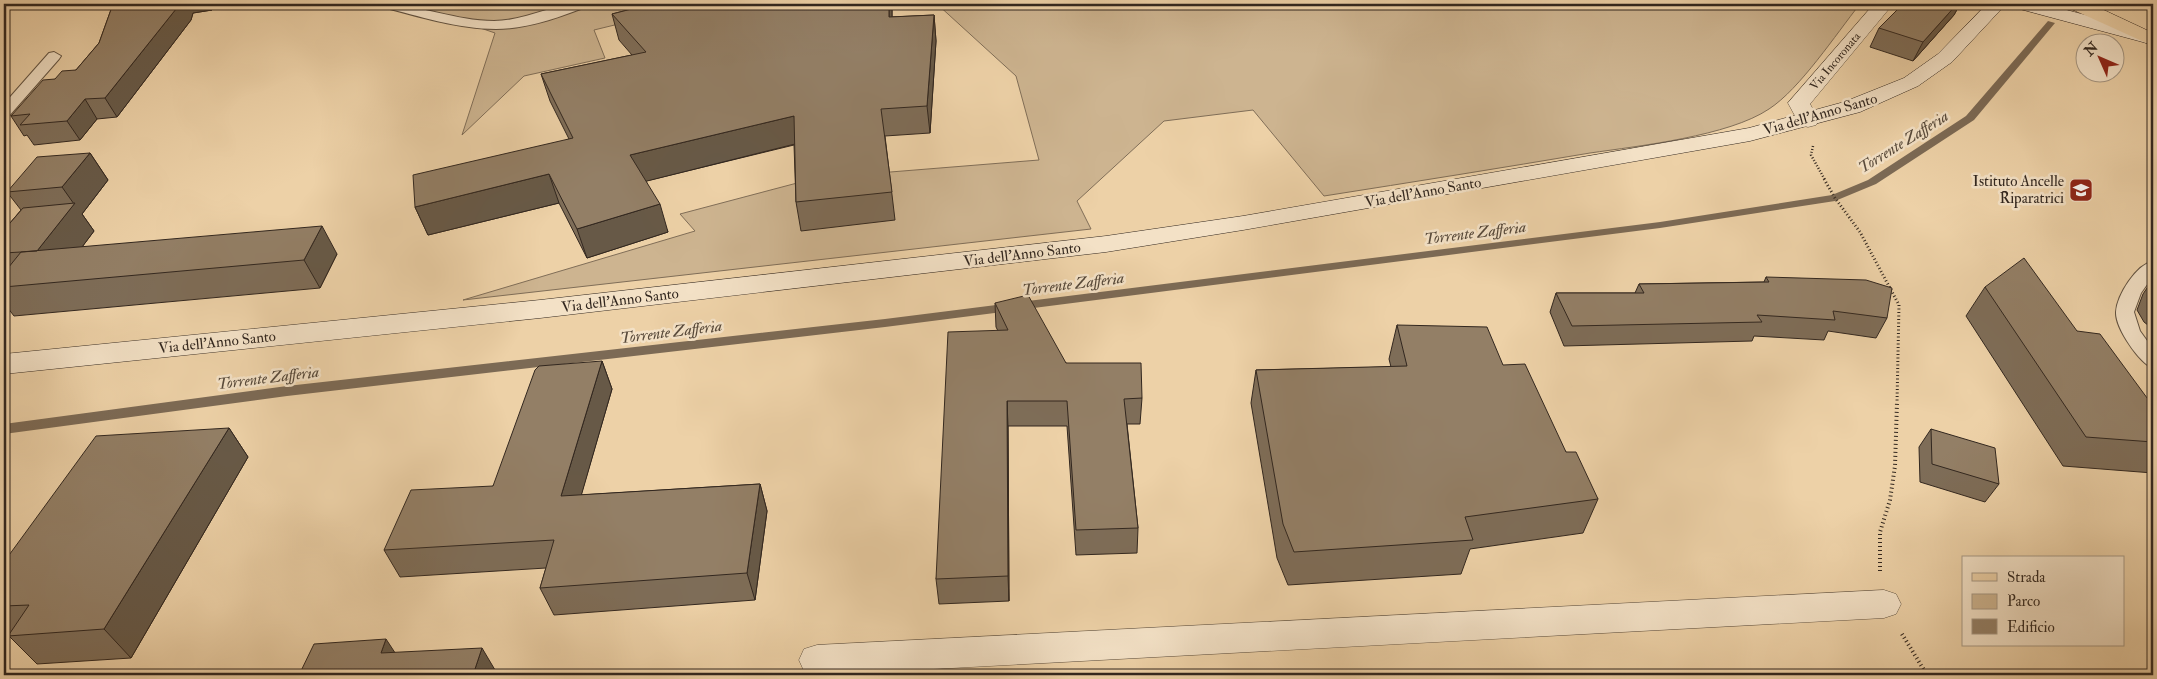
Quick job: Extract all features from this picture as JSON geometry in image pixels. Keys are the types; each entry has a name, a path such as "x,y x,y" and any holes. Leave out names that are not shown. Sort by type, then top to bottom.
{"main road":[{"path":"2076,4 2150,38"}],"street":[{"name":"Via Incoronata","path":"1808,120 1799,103 1884,4"},
{"name":"Via dell'Anno Santo","path":"4,364 540,309 1106,244 1243,223 1730,138 1808,120 1874,100 1911,82 1945,58 1998,4"},
{"path":"2023,4 2150,38"},
{"path":"817,660 1884,604"}],"lane":[{"path":"387,4 477,24 497,25 523,22 580,4"},
{"path":"4,113 54,56"},
{"path":"2153,266 2142,278 2129,298 2124,313 2133,334 2146,355 2153,361"}],"path":[{"path":"1811,156 1835,198 1860,232 1900,305 1895,466 1890,500 1880,532 1880,568 1884,604 1927,675"}],"green space":[{"path":"411,4 701,4 594,30 605,58 524,76 462,135 495,33"},
{"path":"937,4 1860,4 1805,75 1781,100 1752,118 1708,133 1658,143 1324,196 1253,110 1164,121 1077,201 1091,229 463,300 695,231 680,214 816,178 1039,160 1016,76"}],"building":[{"path":"113,4 180,4 105,98 85,99 67,121 20,125 30,114 11,116 43,80 55,79 62,71 76,70 99,43"},
{"path":"651,4 889,4 889,17 934,15 927,106 881,109 892,192 796,202 794,116 630,155 660,204 577,229 549,174 415,207 413,175 573,138 541,74 646,52 612,14"},
{"path":"1903,4 1957,4 1923,42 1879,28"},
{"path":"90,153 62,187 7,192 37,157"},
{"path":"75,203 37,251 4,253 4,230 23,208"},
{"path":"322,226 304,260 4,287 4,273 21,252"},
{"path":"2024,258 2077,331 2100,334 2153,406 2153,442 2086,437 1985,287"},
{"path":"1766,277 1866,280 1892,288 1887,318 1833,311 1835,320 1757,315 1762,322 1572,326 1556,293 1644,293 1639,284 1769,282"},
{"path":"1028,295 1066,363 1141,363 1142,398 1124,399 1138,528 1076,530 1067,401 1007,401 1008,576 936,579 948,332 1008,330 995,303"},
{"path":"1397,325 1487,327 1503,365 1525,364 1566,452 1576,452 1598,499 1465,517 1473,540 1294,552 1283,524 1256,370 1407,366"},
{"path":"602,361 561,496 760,484 747,573 540,588 554,540 384,550 411,490 493,486 535,370 539,366"},
{"path":"229,428 104,629 8,636 29,605 4,606 4,562 96,436"},
{"path":"1931,429 1995,448 1999,484 1932,464"},
{"path":"386,639 381,653 482,648 473,675 299,675 314,644"},
{"path":"833,670 832,675 778,675 779,673"}],"waterway":[{"name":"Torrente Zafferia","path":"4,429 287,391 885,323 1660,225 1835,198 1872,182 1970,118 2051,23"}],"place":[{"name":"Istituto Ancelle Riparatrici","path":"2081,190"}]}
